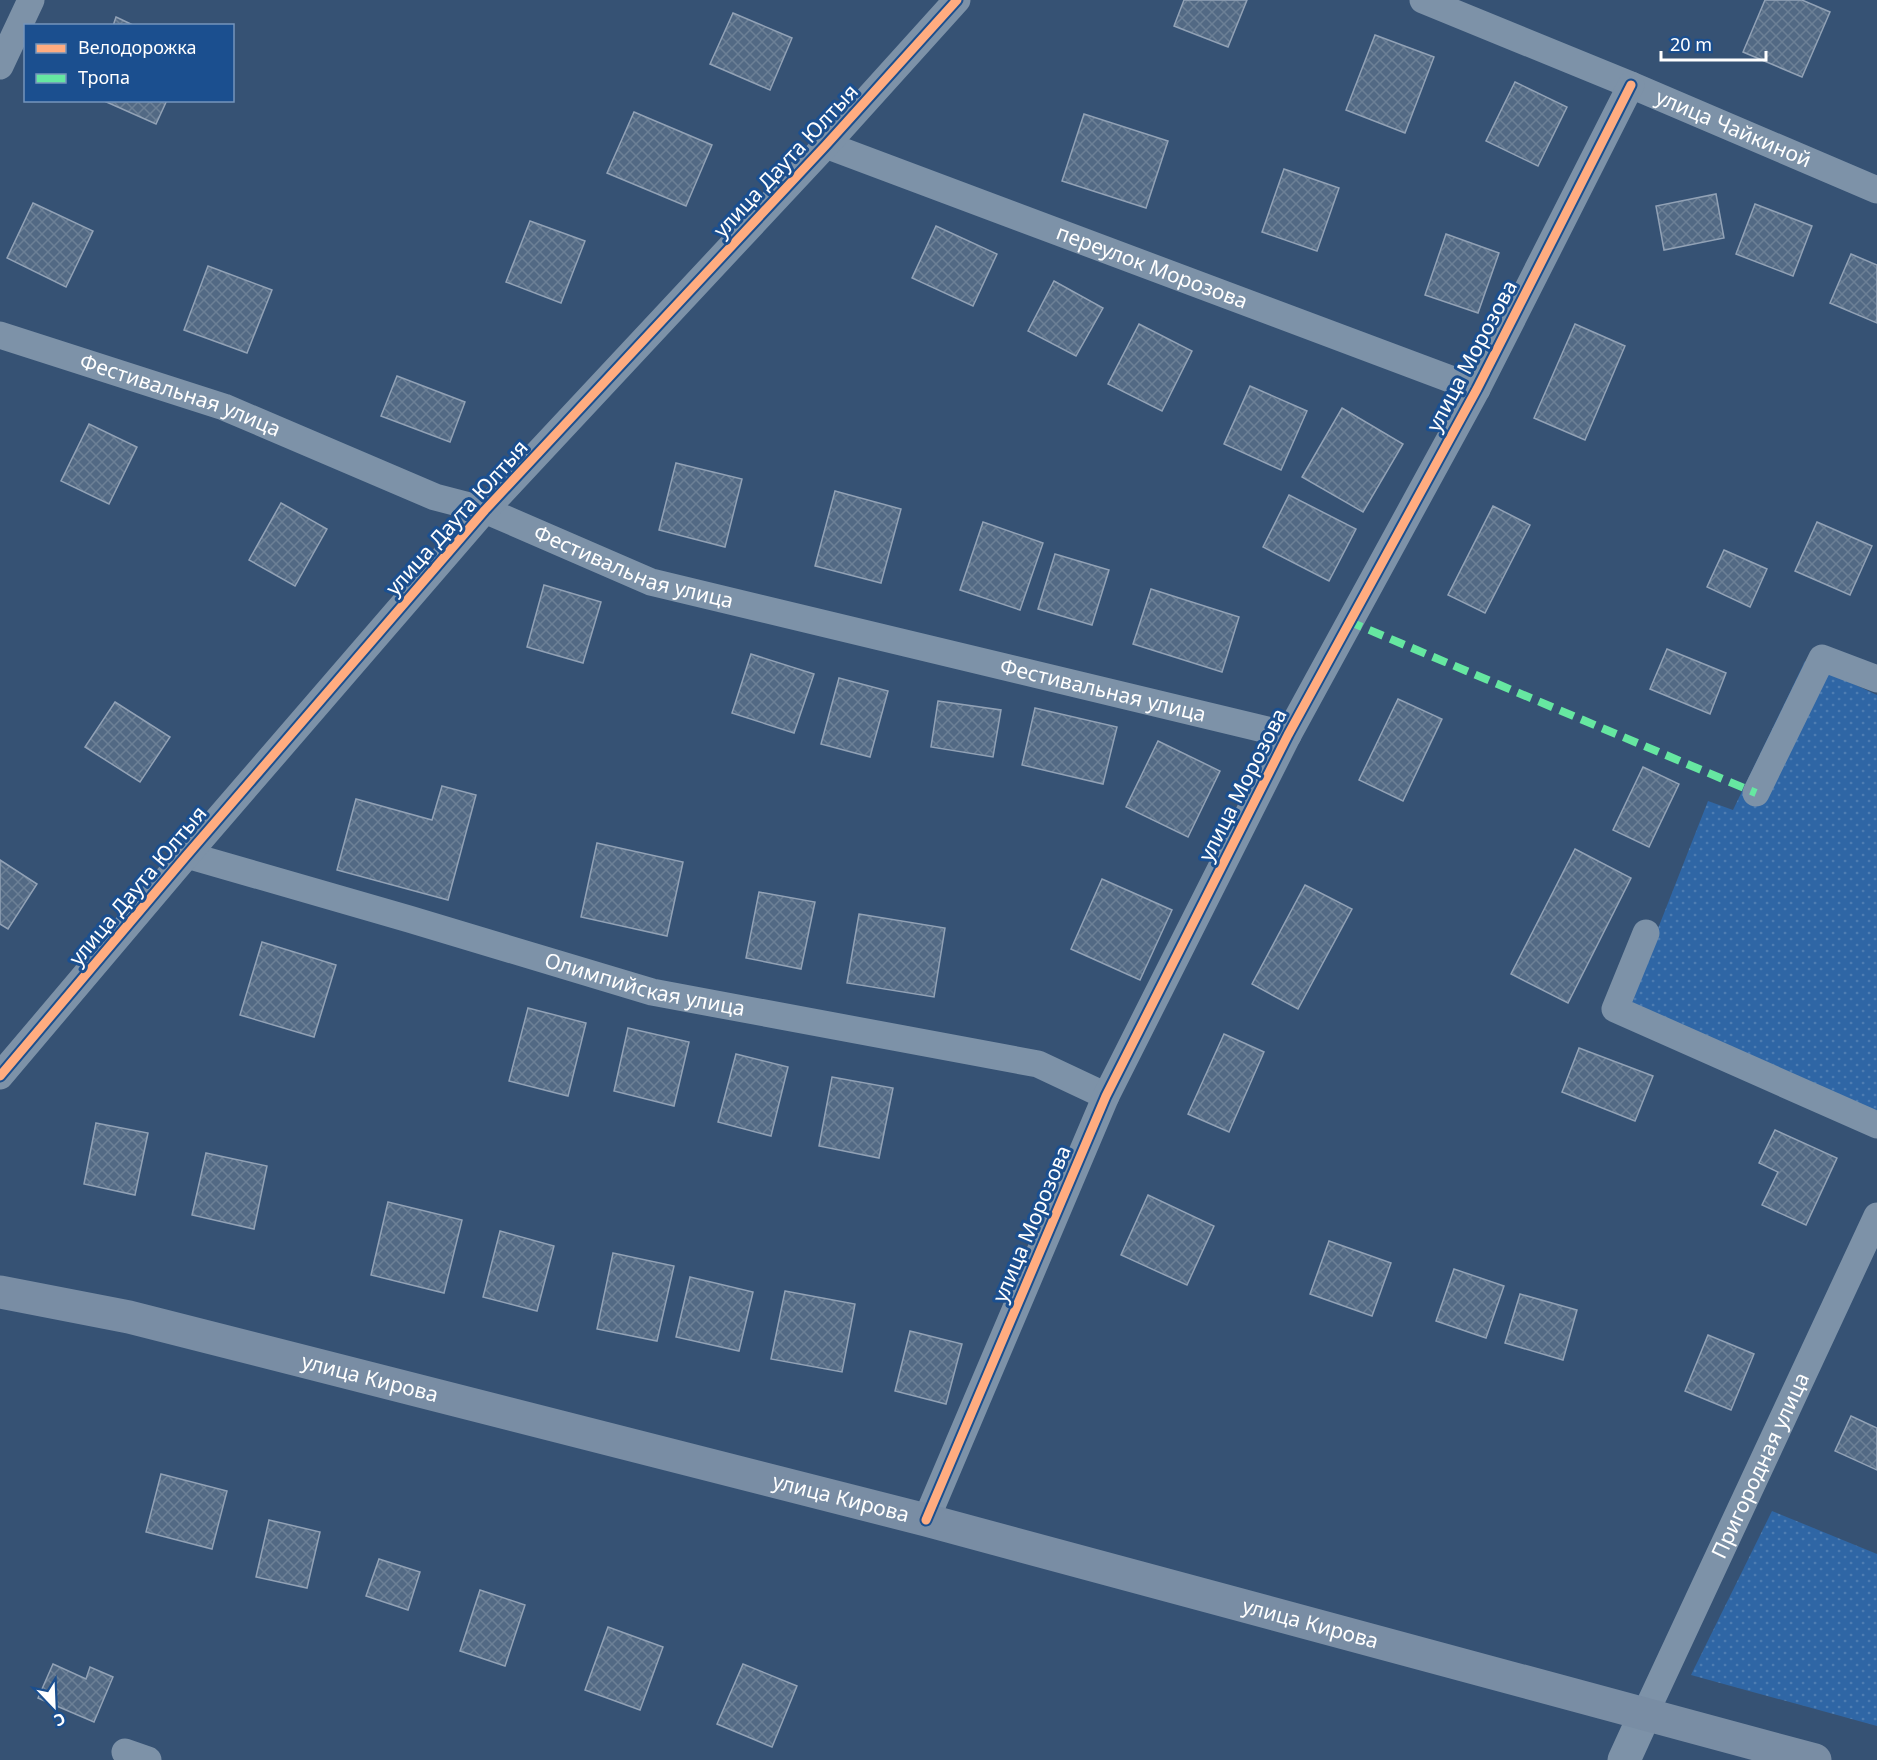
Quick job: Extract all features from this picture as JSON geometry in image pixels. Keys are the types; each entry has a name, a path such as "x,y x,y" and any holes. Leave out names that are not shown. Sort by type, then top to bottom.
{"main road":[{"name":"улица Кирова","path":"0,1292 129,1317 926,1520 1815,1760"}],"street":[{"path":"0,66 31,0"},
{"name":"улица Даута Юлтыя","path":"0,1076 187,855 485,510 826,145 957,0"},
{"name":"улица Чайкиной","path":"1423,0 1631,85 1877,190"},
{"name":"улица Морозова","path":"926,1520 1106,1096 1288,735 1477,389 1631,85"},
{"name":"переулок Морозова","path":"826,145 1477,389"},
{"name":"Фестивальная улица","path":"0,335 224,407 435,497 485,510 651,582 1288,735"},
{"path":"1756,793 1822,658 1877,679"},
{"name":"Олимпийская улица","path":"187,855 652,992 1038,1064 1106,1096"},
{"path":"1646,933 1615,1009 1877,1125"},
{"name":"Пригородная улица","path":"1646,1714 1877,1216"},
{"path":"1624,1760 1646,1714"}],"shaded area":[{"path":"1805,661 1877,695 1877,1113 1628,1005 1708,801 1733,810"},
{"path":"1772,1511 1877,1554 1877,1726 1691,1675"}],"building":[{"path":"1184,0 1247,0 1228,47 1174,26"},
{"path":"1765,0 1802,0 1830,12 1802,77 1743,52"},
{"path":"733,13 792,38 770,90 710,64"},
{"path":"116,17 131,24 114,24"},
{"path":"1375,35 1434,57 1405,133 1346,110"},
{"path":"1515,82 1567,107 1538,166 1486,141"},
{"path":"106,102 166,102 156,124"},
{"path":"634,112 712,145 686,206 607,173"},
{"path":"1084,114 1168,141 1146,208 1062,181"},
{"path":"1284,169 1339,188 1317,251 1262,232"},
{"path":"1716,194 1724,238 1664,250 1656,206"},
{"path":"33,203 93,231 66,287 7,258"},
{"path":"1755,204 1812,226 1793,276 1736,254"},
{"path":"530,221 585,241 561,303 506,282"},
{"path":"936,226 997,254 973,306 912,278"},
{"path":"1446,234 1499,253 1478,313 1425,295"},
{"path":"1851,254 1877,265 1877,323 1830,303"},
{"path":"208,266 272,290 247,353 184,330"},
{"path":"1054,281 1103,308 1076,356 1028,331"},
{"path":"1139,324 1192,351 1162,411 1108,384"},
{"path":"1575,324 1625,346 1585,440 1534,418"},
{"path":"397,376 465,402 450,442 381,416"},
{"path":"1250,386 1307,411 1281,470 1224,444"},
{"path":"1342,408 1403,444 1363,512 1302,477"},
{"path":"89,424 137,447 109,504 61,481"},
{"path":"676,463 742,479 725,547 659,530"},
{"path":"835,491 901,509 881,583 815,566"},
{"path":"1289,495 1356,529 1329,581 1263,547"},
{"path":"281,503 327,529 295,586 249,560"},
{"path":"1493,506 1530,525 1485,613 1448,595"},
{"path":"983,522 1043,543 1020,610 960,590"},
{"path":"1817,522 1872,546 1850,595 1795,571"},
{"path":"1724,550 1767,569 1750,607 1707,587"},
{"path":"1055,554 1109,570 1092,625 1038,609"},
{"path":"544,585 601,602 583,663 527,647"},
{"path":"1151,589 1239,617 1222,672 1133,644"},
{"path":"1667,649 1726,673 1710,714 1650,689"},
{"path":"751,654 814,674 794,733 732,713"},
{"path":"839,678 888,691 870,757 821,744"},
{"path":"1398,699 1442,719 1403,801 1359,780"},
{"path":"938,701 1001,710 993,757 931,747"},
{"path":"115,702 170,737 140,782 85,747"},
{"path":"1035,708 1117,727 1103,784 1022,765"},
{"path":"1158,741 1220,771 1188,837 1126,807"},
{"path":"1643,767 1679,784 1649,847 1613,830"},
{"path":"442,786 476,795 448,900 337,870 356,799 432,820"},
{"path":"597,843 683,862 667,936 581,917"},
{"path":"1575,849 1631,878 1568,1003 1511,974"},
{"path":"0,860 37,884 8,929 0,924"},
{"path":"1102,879 1172,910 1140,980 1071,949"},
{"path":"1305,885 1352,909 1298,1009 1252,984"},
{"path":"759,892 815,902 801,969 746,958"},
{"path":"859,914 945,928 934,997 847,983"},
{"path":"262,942 336,965 314,1037 240,1015"},
{"path":"528,1008 586,1023 568,1096 509,1081"},
{"path":"628,1028 689,1042 674,1106 614,1091"},
{"path":"1224,1034 1264,1052 1229,1132 1188,1114"},
{"path":"1579,1048 1653,1076 1635,1121 1562,1092"},
{"path":"736,1054 788,1067 771,1136 718,1122"},
{"path":"832,1077 893,1088 879,1158 819,1146"},
{"path":"96,1123 148,1133 135,1195 84,1184"},
{"path":"1775,1130 1837,1158 1806,1225 1762,1205 1778,1172 1759,1163"},
{"path":"206,1153 267,1166 254,1229 192,1215"},
{"path":"1148,1195 1214,1226 1187,1285 1121,1255"},
{"path":"388,1202 462,1220 444,1293 371,1275"},
{"path":"500,1231 554,1246 537,1311 483,1297"},
{"path":"1329,1241 1391,1263 1372,1316 1310,1294"},
{"path":"613,1253 674,1266 657,1341 597,1329"},
{"path":"1454,1269 1504,1286 1486,1338 1436,1321"},
{"path":"690,1277 753,1292 739,1351 676,1337"},
{"path":"785,1291 855,1304 842,1372 771,1359"},
{"path":"1520,1294 1577,1310 1563,1360 1505,1343"},
{"path":"910,1331 962,1344 946,1404 895,1391"},
{"path":"1708,1335 1754,1354 1731,1410 1685,1391"},
{"path":"1851,1416 1877,1428 1877,1470 1835,1451"},
{"path":"161,1474 227,1491 212,1549 146,1532"},
{"path":"269,1520 320,1532 307,1588 256,1577"},
{"path":"379,1559 420,1572 408,1610 366,1596"},
{"path":"480,1590 525,1605 505,1666 460,1651"},
{"path":"608,1627 663,1647 640,1710 585,1690"},
{"path":"53,1664 86,1679 90,1667 113,1677 94,1722 38,1698"},
{"path":"743,1664 797,1686 772,1747 717,1724"}],"marked path":[{"path":"1348,621 1756,793"}],"cycle path":[{"path":"0,1076 187,855 485,510 826,145 957,0"},
{"path":"926,1520 1106,1096 1288,735 1477,389 1631,85"}]}
